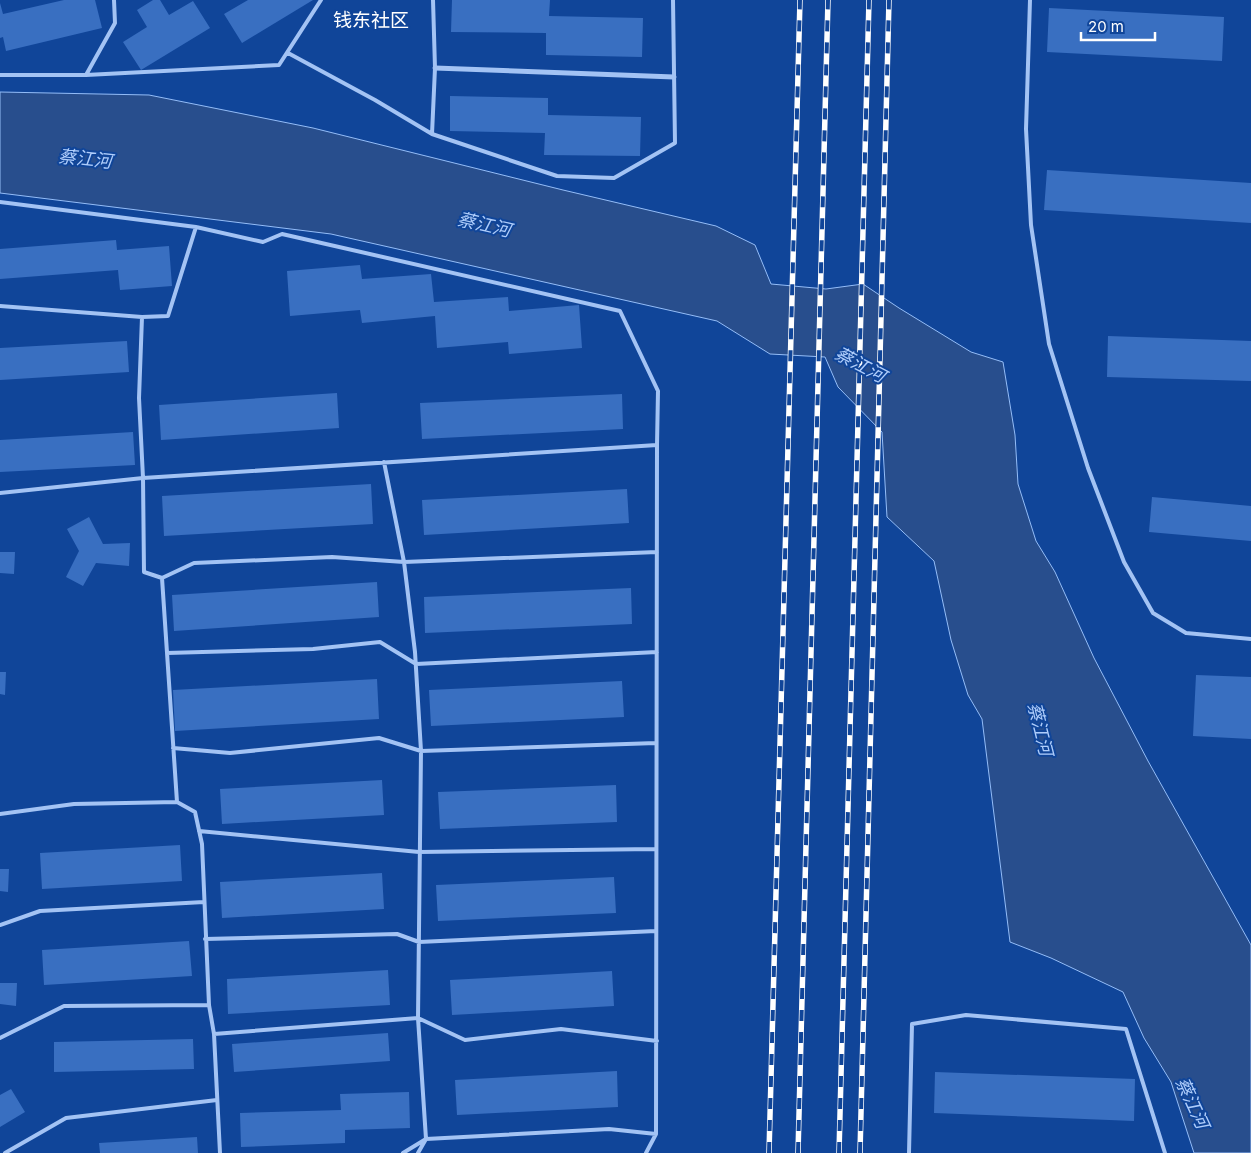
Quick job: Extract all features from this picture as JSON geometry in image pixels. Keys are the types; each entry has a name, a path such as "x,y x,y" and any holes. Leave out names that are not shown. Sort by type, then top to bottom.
{"street":[{"path":"435,68 674,77"}],"lane":[{"path":"86,75 115,23 114,0"},
{"path":"0,75 86,75 279,66 321,0"},
{"path":"432,134 435,68 433,0"},
{"path":"288,53 375,100 432,134 557,176 614,178 675,143 673,0"},
{"path":"1030,0 1026,130 1031,226 1049,344 1088,468 1124,562 1154,613 1186,633 1251,639"},
{"path":"0,202 196,227 263,242 282,234 620,311 658,391 656,1134 646,1153"},
{"path":"0,306 142,317 168,316 196,227"},
{"path":"142,317 139,398 143,478 144,572 162,578 194,564 332,557 404,562 657,552"},
{"path":"0,493 143,478 657,445"},
{"path":"384,462 404,562 416,664 421,751 418,852 418,1018 426,1139 418,1153"},
{"path":"162,578 176,802"},
{"path":"166,653 313,649 380,642 416,664 656,652"},
{"path":"173,748 230,753 379,738 421,751 656,743"},
{"path":"0,814 74,804 176,802 195,812 202,844 209,1005 214,1034 220,1153"},
{"path":"199,831 418,852 656,849"},
{"path":"0,925 40,911 204,902"},
{"path":"206,939 396,934 419,942 656,931"},
{"path":"0,1038 64,1006 209,1005"},
{"path":"909,1153 912,1024 966,1015 1126,1029 1165,1153"},
{"path":"214,1034 418,1018 465,1040 562,1029 657,1041"},
{"path":"5,1153 66,1118 217,1100"},
{"path":"403,1153 426,1139 609,1129 656,1134"}],"water":[{"name":"蔡江河","path":"0,92 149,95 313,128 716,226 755,245 771,284 826,289 863,284 971,352 1003,362 1015,435 1018,484 1036,541 1055,572 1094,658 1148,761 1251,945 1251,1153 1194,1153 1171,1082 1144,1038 1123,992 1051,958 1010,942 982,719 968,695 951,640 934,561 887,517 882,432 838,387 825,357 770,354 717,321 331,234 0,193"}],"building":[{"path":"64,0 95,0 102,28 6,51 3,37 0,38 0,3 3,14"},
{"path":"153,0 160,0 169,15 193,1 210,28 141,70 123,42 147,27 137,10"},
{"path":"248,0 313,0 242,43 224,14"},
{"path":"452,0 550,0 549,16 643,18 642,57 546,55 546,33 451,32"},
{"path":"1049,8 1224,17 1222,61 1047,52"},
{"path":"450,96 548,98 548,115 641,117 640,156 544,155 545,133 450,131"},
{"path":"1047,170 1251,183 1251,223 1044,210"},
{"path":"116,240 117,250 169,246 172,286 120,290 118,270 0,279 0,249"},
{"path":"360,265 362,279 431,274 434,302 508,297 509,311 579,305 582,348 509,354 508,342 437,348 435,316 362,323 360,310 290,316 287,271"},
{"path":"1108,336 1251,341 1251,381 1107,377"},
{"path":"127,341 129,372 0,380 0,348"},
{"path":"337,393 339,428 161,440 159,405"},
{"path":"622,394 623,429 422,439 420,403"},
{"path":"133,432 135,465 0,472 0,440"},
{"path":"371,484 373,524 164,536 162,496"},
{"path":"627,489 629,523 424,535 422,500"},
{"path":"1152,497 1251,506 1251,541 1149,532"},
{"path":"89,517 103,544 130,543 129,566 96,563 83,586 66,577 79,551 67,529"},
{"path":"0,552 15,552 14,574 0,573"},
{"path":"377,582 379,617 174,631 172,595"},
{"path":"631,588 632,624 425,633 424,597"},
{"path":"0,672 6,672 5,695 0,694"},
{"path":"1196,675 1251,677 1251,739 1193,736"},
{"path":"377,679 379,719 175,731 173,690"},
{"path":"622,681 624,717 431,726 429,690"},
{"path":"382,780 384,815 222,824 220,789"},
{"path":"616,785 617,822 440,829 438,792"},
{"path":"180,845 182,881 42,889 40,853"},
{"path":"0,869 9,869 8,892 0,891"},
{"path":"382,873 384,909 222,918 220,882"},
{"path":"614,877 616,913 438,921 436,885"},
{"path":"189,941 192,976 44,985 42,950"},
{"path":"388,970 390,1005 228,1014 227,979"},
{"path":"612,971 614,1006 452,1015 450,980"},
{"path":"0,983 17,983 16,1006 0,1004"},
{"path":"388,1033 390,1061 234,1072 232,1044"},
{"path":"193,1039 194,1069 54,1072 54,1042"},
{"path":"617,1071 618,1107 457,1115 455,1080"},
{"path":"935,1072 1135,1079 1134,1121 934,1113"},
{"path":"11,1089 25,1112 0,1127 0,1095"},
{"path":"409,1092 410,1128 345,1130 345,1143 241,1147 240,1113 341,1110 340,1094"},
{"path":"197,1137 198,1153 100,1153 99,1143"}],"railway":[{"path":"769,1153 800,0"},
{"path":"798,1153 828,0"},
{"path":"839,1153 869,0"},
{"path":"860,1153 889,0"}],"district":[{"name":"钱东社区","path":"371,20"}]}
